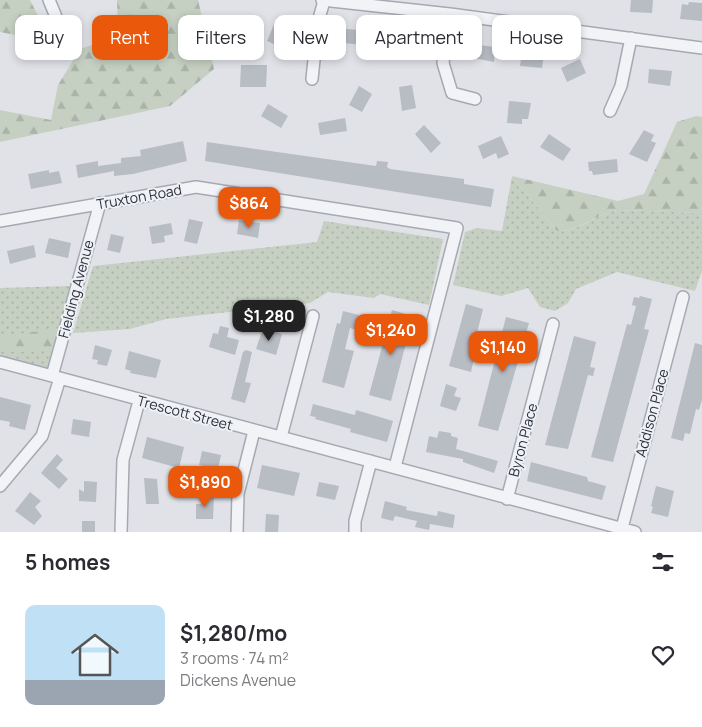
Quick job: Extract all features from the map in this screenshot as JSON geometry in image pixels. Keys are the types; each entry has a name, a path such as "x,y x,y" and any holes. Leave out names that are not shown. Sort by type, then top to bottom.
{"street":[{"path":"49,0 55,15"},
{"path":"312,79 318,22 323,0 450,14 702,48"},
{"path":"450,14 443,63 452,92 475,99"},
{"path":"610,111 621,86 630,38"},
{"name":"Truxton Road","path":"0,221 196,187 457,228 395,466"},
{"name":"Fielding Avenue","path":"0,486 42,436 100,203"},
{"name":"Addison Place","path":"622,528 683,297"},
{"path":"281,437 313,316"},
{"name":"Byron Place","path":"507,499 553,324"},
{"name":"Trescott Street","path":"0,362 139,401 395,466"},
{"path":"121,532 123,460 139,401"},
{"path":"237,532 238,494 254,431"},
{"path":"355,532 355,521 371,461"},
{"path":"395,466 507,499 635,532"}],"green space":[{"path":"0,0 30,0 38,15 15,15 15,35 0,32"},
{"path":"117,0 198,0 201,15 178,15 178,60 212,60 214,69 170,106 0,142 0,110 51,120 58,85 73,60 82,60 82,48 92,45 92,60 168,60 168,15 117,15"},
{"path":"696,116 702,117 702,213 617,210 572,229 557,231 512,176 618,201 644,194 677,122"},
{"path":"512,176 557,231 573,229 617,210 702,213 702,271 695,291 617,272 576,289 568,303 555,311 540,307 528,288 501,296 453,285 465,232 477,228 502,231"},
{"path":"324,221 443,239 429,305 380,294 374,298 328,292 310,303 166,319 130,329 73,333 93,266 317,242"},
{"path":"70,286 51,371 0,358 0,288"},
{"path":"60,330 57,346 38,352 0,352 0,336"}],"building":[{"path":"631,0 653,0 652,13 630,12"},
{"path":"689,2 702,3 702,21 680,19 682,4 688,5"},
{"path":"274,24 274,44 267,41"},
{"path":"346,29 356,30 356,44 346,43"},
{"path":"482,45 492,47 492,60 494,60 494,62 482,60"},
{"path":"521,60 543,60 542,68 520,66"},
{"path":"580,60 586,73 567,82 561,68"},
{"path":"241,65 267,65 266,87 240,87"},
{"path":"649,69 672,71 670,86 648,83"},
{"path":"412,85 416,108 402,111 399,87"},
{"path":"359,86 372,94 362,112 349,105"},
{"path":"509,101 531,103 528,119 522,119 522,124 507,123"},
{"path":"268,104 288,116 281,128 261,116"},
{"path":"345,118 347,131 320,135 318,123"},
{"path":"424,125 441,143 431,153 415,134"},
{"path":"644,130 654,135 651,141 656,143 647,162 629,154"},
{"path":"549,134 571,149 563,161 540,147"},
{"path":"501,136 509,154 498,159 496,153 483,159 478,146"},
{"path":"183,141 187,161 133,174 114,176 114,171 78,178 76,165 98,161 98,166 121,163 121,158 141,156 140,150"},
{"path":"207,142 376,166 377,161 388,162 387,167 390,169 464,179 464,184 494,189 491,207 205,161"},
{"path":"617,159 618,172 593,175 592,171 589,171 588,162"},
{"path":"49,170 49,173 59,171 62,183 31,189 28,174"},
{"path":"189,219 203,222 197,244 184,241"},
{"path":"239,220 260,223 258,238 237,234"},
{"path":"171,223 173,234 164,236 165,242 152,244 149,227"},
{"path":"111,234 124,237 120,253 107,250"},
{"path":"49,238 71,243 68,258 45,253"},
{"path":"34,245 36,257 10,264 7,251"},
{"path":"640,296 652,299 644,329 649,330 613,462 591,457 627,324 631,325 636,306 632,305 634,297 639,298"},
{"path":"466,304 483,309 471,357 474,358 471,372 449,366"},
{"path":"392,310 413,316 391,401 369,395"},
{"path":"343,311 359,315 356,330 350,328 345,349 354,351 344,388 322,382 337,323 340,324"},
{"path":"506,317 529,323 498,431 478,426"},
{"path":"220,326 229,328 227,337 239,340 235,355 209,347 213,333 218,334"},
{"path":"263,328 282,334 276,355 256,349"},
{"path":"574,336 596,342 590,367 595,368 593,376 588,375 568,449 545,445"},
{"path":"695,343 702,345 702,400 699,410 696,409 690,434 685,433 683,441 671,438"},
{"path":"95,345 112,350 107,366 97,364 98,360 92,359"},
{"path":"246,350 252,352 245,382 251,383 245,403 231,399 243,352"},
{"path":"129,351 161,360 156,378 130,373 131,371 125,369"},
{"path":"446,384 457,388 454,396 461,398 456,411 440,406"},
{"path":"0,397 31,405 25,430 9,426 10,422 0,420"},
{"path":"313,404 355,415 356,410 393,421 387,442 350,432 351,429 315,419 316,417 310,416"},
{"path":"73,419 91,422 89,437 71,434"},
{"path":"439,431 451,433 451,436 458,438 456,449 498,461 494,473 463,462 463,459 426,452 429,436 437,438"},
{"path":"147,437 184,447 179,468 142,458"},
{"path":"202,451 221,455 218,469 199,465"},
{"path":"57,454 63,460 56,468 68,479 59,489 41,473"},
{"path":"531,462 587,477 588,481 606,486 602,500 527,481"},
{"path":"262,465 300,473 294,496 257,488"},
{"path":"144,478 157,479 159,504 146,504"},
{"path":"84,481 97,482 96,502 79,501 79,489 84,492"},
{"path":"319,482 339,486 335,500 316,496"},
{"path":"656,486 674,491 668,517 651,513"},
{"path":"30,492 41,501 35,507 42,516 34,525 15,511"},
{"path":"201,496 214,496 213,519 196,519 196,504 201,504"},
{"path":"385,501 407,507 406,510 437,516 438,511 455,515 453,528 430,524 429,530 415,527 417,521 395,516 393,521 381,518"},
{"path":"266,514 279,515 278,532 265,532"},
{"path":"82,521 95,521 95,532 82,532"}]}
